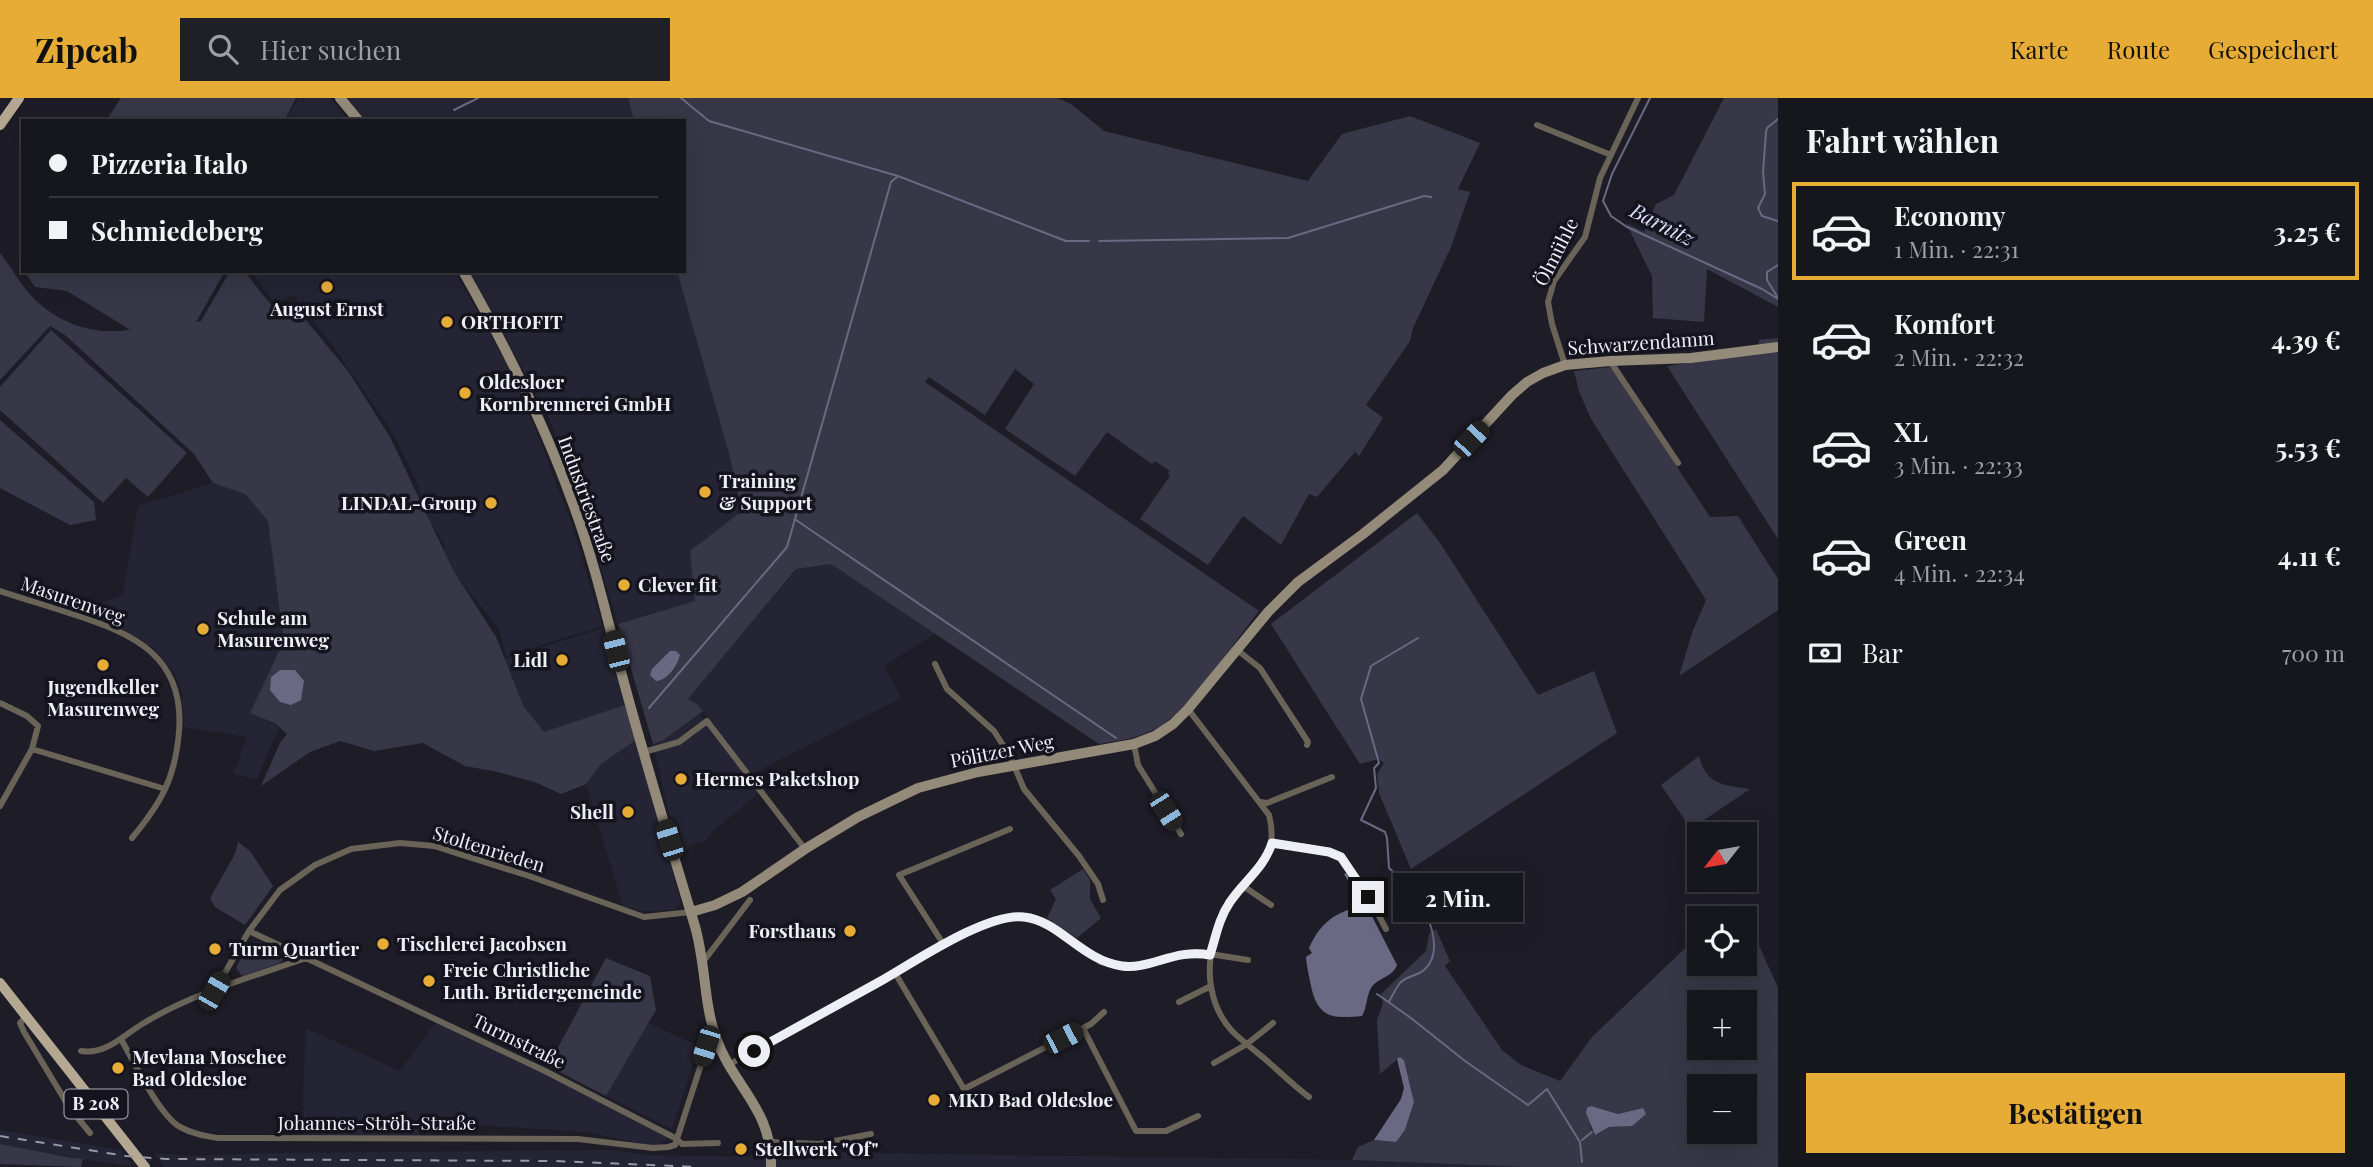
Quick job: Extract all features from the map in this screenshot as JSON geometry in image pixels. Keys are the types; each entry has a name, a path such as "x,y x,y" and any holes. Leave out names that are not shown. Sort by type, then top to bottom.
{"main road":[{"path":"0,125 19,98"},
{"path":"340,98 357,119"},
{"name":"Industriestraße","path":"464,273 539,419 572,501 604,602 691,912"},
{"name":"Schwarzendamm","path":"1327,560 1443,470 1512,395 1543,373 1565,365 1610,360 1691,358 1778,347"},
{"name":"Pölitzer Weg","path":"691,912 715,905 742,892 858,817 918,788 958,776 1134,744 1155,736 1173,724 1188,709 1236,649 1298,582 1327,560"},
{"path":"691,912 703,962 707,1000 716,1039 769,1133 771,1164"},
{"name":"B 208","path":"0,983 145,1167"}],"street":[{"name":"Ölmühle","path":"1565,365 1548,302 1554,281 1585,237 1600,178 1638,98"},
{"path":"1537,125 1611,155"},
{"path":"1610,360 1678,463"},
{"name":"Masurenweg","path":"0,591 114,629 135,639 157,656 172,679 179,705 177,748 166,789 153,812 132,838"},
{"path":"1236,649 1260,668 1308,742 1307,745"},
{"path":"935,664 947,689 994,731 1024,789 1059,829 1098,884 1103,900"},
{"path":"0,704 36,723 38,732 32,749 0,806"},
{"path":"1188,709 1269,815 1272,843 1255,875 1243,886 1221,917 1210,955 1211,986 1218,1011 1231,1030 1309,1097"},
{"path":"644,752 679,742 707,721 805,849"},
{"path":"1134,744 1138,765 1181,834"},
{"path":"32,749 166,789"},
{"path":"1260,802 1267,803 1332,777"},
{"path":"944,945 899,875 1010,830"},
{"name":"Stoltenrieden","path":"214,991 249,931 280,890 315,865 351,849 401,843 434,846 644,917 691,912"},
{"path":"1272,843 1329,852 1341,857 1386,929"},
{"path":"1243,886 1270,905"},
{"path":"703,962 750,900"},
{"path":"730,1064 944,945 1007,917 1040,920 1101,962 1125,967 1197,952 1248,960"},
{"name":"Turmstraße","path":"249,931 538,1067 682,1144 718,1143"},
{"path":"81,1051 99,1051 156,1016 214,991 306,958"},
{"path":"895,973 964,1089 1083,1028 1104,1012"},
{"path":"1180,1002 1211,986"},
{"path":"26,1016 20,1023 23,1032 69,1107 90,1133"},
{"path":"1214,1063 1247,1044 1273,1023"},
{"path":"1083,1028 1136,1131 1166,1131 1198,1116"},
{"name":"Johannes-Ströh-Straße","path":"121,1039 166,1115 180,1127 201,1136 578,1139 653,1148 675,1145 677,1139"},
{"path":"677,1139 706,1046 716,1039"},
{"path":"770,1142 819,1144 871,1134"}],"shaded area":[{"path":"121,98 296,98 285,119 107,119"},
{"path":"298,98 330,98 347,119 286,119"},
{"path":"344,98 628,98 633,119 363,119"},
{"path":"628,98 1057,98 1071,104 1104,131 1308,181 1342,134 1410,116 1480,143 1458,189 1470,192 1451,247 1413,328 1410,341 1366,405 1383,418 1359,456 1355,452 1317,497 1309,494 1281,545 1243,516 1208,565 1140,519 1170,476 1170,471 1155,461 1152,464 1107,432 1075,476 1005,429 1034,384 1015,369 985,415 929,377 925,382 1259,611 1194,695 1165,723 1139,736 1099,744 831,564 796,569 688,699 703,711 664,740 653,744 618,624 695,601 690,551 742,511 728,450 678,273 686,273 686,119 633,119"},
{"path":"1724,98 1778,98 1778,307 1707,269 1704,322 1653,318 1652,276 1626,223 1644,232 1656,204 1674,195"},
{"path":"0,253 35,300 51,313 84,328 108,331 133,329 67,291 35,287 25,273 224,273 196,322 201,321 229,273 246,273 272,306 295,307 348,371 390,437 453,570 496,637 524,707 544,732 625,705 636,740 601,764 586,784 561,794 537,783 465,766 423,743 374,751 340,741 310,752 261,786 280,743 287,734 276,724 250,713 277,655 283,635 268,521 245,494 213,483 194,454 65,335 50,326 0,380"},
{"path":"252,273 456,273 509,368 537,433 573,528 602,626 506,656 499,629 442,557 445,545 430,522 417,482 393,433 331,343 293,295 275,303"},
{"path":"471,273 678,273 728,450 742,511 691,551 695,601 618,624 580,498 548,416"},
{"path":"51,330 187,453 148,497 126,478 103,503 0,410 0,387"},
{"path":"1778,338 1778,539 1667,366 1713,360 1758,348 1759,340"},
{"path":"1611,367 1710,517 1738,516 1778,579 1778,610 1679,676 1692,633 1706,600 1591,419 1579,391 1574,371"},
{"path":"0,420 94,502 96,520 70,525 0,488"},
{"name":"Schule am Masurenweg","path":"213,483 245,494 268,521 275,565 283,635 277,655 250,713 279,727 257,779 233,774 247,737 184,727 182,693 174,673 154,648 118,626 79,611 123,595 138,506"},
{"path":"1417,513 1440,543 1538,695 1594,671 1617,733 1411,869 1379,793 1377,774 1384,763 1379,759 1360,764 1271,624"},
{"path":"831,564 936,633 884,666 901,698 752,774 698,705 687,700 797,569"},
{"path":"603,628 625,705 544,733 524,707 505,659"},
{"path":"670,651 676,651 680,655 677,664 668,675 656,681 650,675 652,669"},
{"path":"280,670 295,670 304,681 301,700 291,705 280,702 270,690 271,677"},
{"path":"699,714 759,793 713,831 705,841 691,845 679,857 653,744 664,740"},
{"path":"636,740 681,903 675,910 643,911 623,906 586,784 601,764"},
{"path":"1699,756 1706,773 1717,782 1750,789 1701,822 1687,823 1661,785"},
{"path":"238,842 250,851 273,886 245,925 215,907 210,898 235,854"},
{"path":"1083,869 1090,880 1090,899 1101,918 1077,938 1047,918 1056,899 1050,890"},
{"path":"1346,873 1359,891 1397,965 1392,973 1371,988 1362,1016 1342,1017 1328,1014 1318,1005 1311,986 1306,957 1312,953 1309,948 1324,925 1345,911 1363,906 1344,874"},
{"path":"1436,929 1450,961 1445,966 1502,1050 1521,1065 1560,1081 1592,1037 1687,946 1687,976 1757,976 1757,941 1778,988 1778,1167 1528,1167 1352,1160 1358,1147 1374,1140 1396,1142 1405,1130 1414,1102 1404,1060 1400,1057 1380,1074 1377,1020 1383,1003 1381,994 1426,951 1429,934","holes":["1591,1106 1618,1114 1643,1108 1620,1127 1609,1127 1595,1135 1591,1125"]},
{"path":"251,942 262,942 281,951 283,959 280,963 242,976 236,968"},
{"path":"606,958 650,976 656,1010 606,1096 548,1066"},
{"path":"438,1019 666,1136 667,1140 656,1146 585,1132 420,1121 420,1135 400,1139 304,1138 306,1028 400,1071"},
{"path":"648,1023 699,1046 672,1129 606,1096"},
{"path":"1400,1057 1404,1060 1414,1102 1405,1130 1396,1142 1374,1140 1401,1099 1404,1088 1397,1059"},
{"path":"1591,1106 1618,1114 1643,1108 1646,1114 1632,1126 1609,1127 1595,1135 1586,1113"},
{"path":"0,1130 121,1150 133,1166 0,1144"},
{"path":"0,1144 83,1159 81,1167 0,1164"},
{"path":"610,1150 649,1155 777,1157 781,1152 1352,1160 1528,1167 164,1167 154,1153 192,1156"}],"waterway":[{"path":"454,110 478,98"},
{"path":"681,98 709,121 898,176"},
{"name":"Barnitz","path":"1650,98 1612,174 1603,201 1611,216 1627,227 1762,289 1778,299"},
{"name":"Barnitz","path":"1778,119 1766,132 1763,172 1765,194 1758,208 1762,216 1778,221"},
{"path":"649,708 787,547 891,182 898,176 1066,241 1089,241"},
{"path":"1099,241 1288,238 1424,196 1431,197"},
{"name":"Barnitz","path":"1778,265 1767,272 1767,280 1778,298"},
{"path":"796,520 1116,738"},
{"path":"1389,1002 1400,983 1424,970 1430,962 1434,941 1428,919 1418,899 1389,868 1385,832 1361,820 1376,788 1374,768 1379,763 1361,699 1371,666 1418,638"},
{"path":"1377,994 1528,1105 1547,1089 1580,1142 1582,1162"},
{"path":"1582,1140 1592,1132"}],"railway":[{"path":"0,1136 126,1156 166,1159 554,1161 699,1167"}],"place":[{"name":"August Ernst","path":"327,287"},
{"name":"ORTHOFIT","path":"447,322"},
{"name":"Oldesloer Kornbrennerei GmbH","path":"465,393"},
{"name":"Training & Support","path":"705,492"},
{"name":"LINDAL-Group","path":"491,503"},
{"name":"Clever fit","path":"624,585"},
{"name":"Schule am Masurenweg","path":"203,629"},
{"name":"Lidl","path":"562,660"},
{"name":"Jugendkeller Masurenweg","path":"103,665"},
{"name":"Hermes Paketshop","path":"681,779"},
{"name":"Shell","path":"628,812"},
{"name":"Forsthaus","path":"850,931"},
{"name":"Tischlerei Jacobsen","path":"383,944"},
{"name":"Turm Quartier","path":"215,949"},
{"name":"Freie Christliche Luth. Brüdergemeinde","path":"429,981"},
{"name":"Mevlana Moschee Bad Oldesloe","path":"118,1068"},
{"name":"MKD Bad Oldesloe","path":"934,1100"},
{"name":"Stellwerk \"Of\"","path":"741,1149"}],"route":[{"path":"754,1051 944,945 1007,917 1040,920 1101,962 1125,967 1197,952 1210,955 1221,917 1243,886 1255,875 1272,843 1329,852 1341,857 1368,897"}]}
